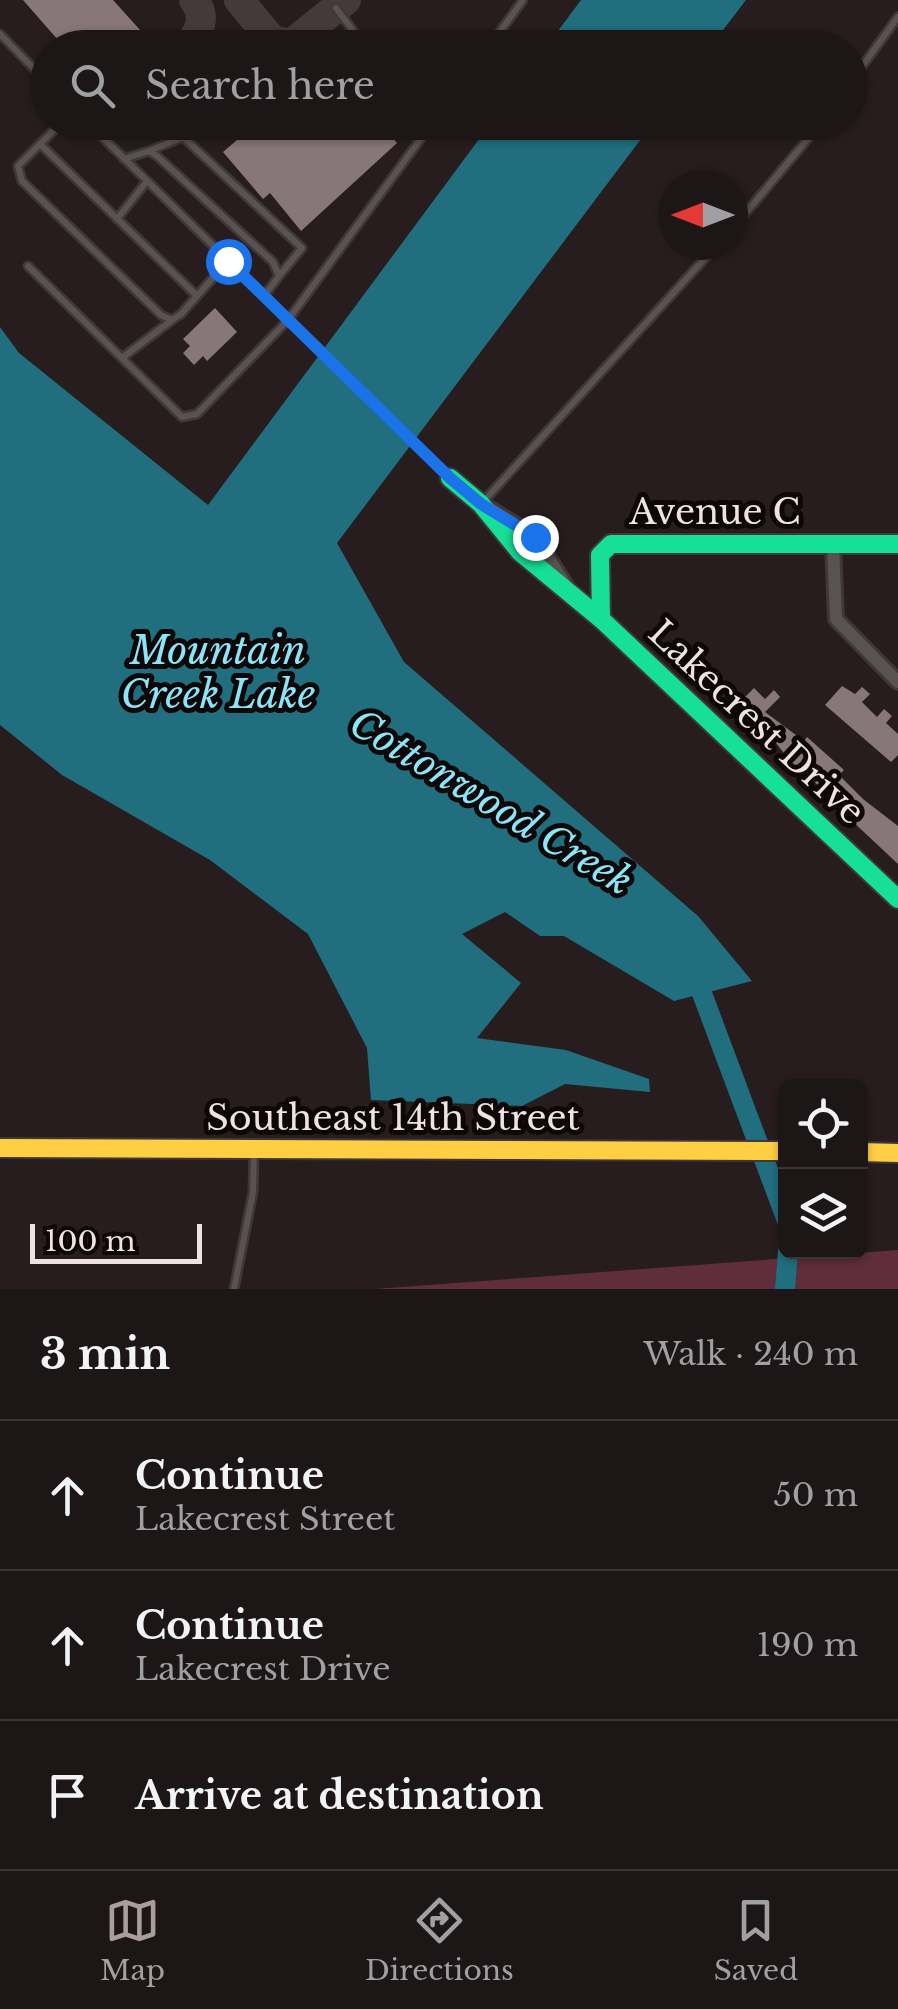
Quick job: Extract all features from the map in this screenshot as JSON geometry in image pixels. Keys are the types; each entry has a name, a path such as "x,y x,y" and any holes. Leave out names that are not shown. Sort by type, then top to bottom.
{"street":[{"name":"Lakecrest Drive","path":"450,478 481,504 520,552 600,619 898,899"},
{"name":"Avenue C","path":"600,619 600,555 612,544 898,544"},
{"path":"833,544 836,618 898,682"},
{"name":"Southeast 14th Street","path":"0,1148 778,1150"},
{"path":"868,1152 898,1153"}],"lane":[{"path":"500,30 520,1"},
{"path":"336,8 352,30"},
{"path":"868,58 898,16"},
{"path":"0,34 30,65"},
{"path":"44,140 18,166 22,182 161,316 172,320"},
{"name":"Lakecrest Drive","path":"106,140 450,478"},
{"path":"124,158 176,140"},
{"path":"187,140 302,248 264,296"},
{"path":"28,266 182,417 197,414 288,320 419,140"},
{"path":"748,210 807,140"},
{"path":"40,144 197,296"},
{"path":"148,151 273,262 279,276"},
{"path":"117,218 147,182"},
{"path":"481,504 703,260"},
{"path":"122,358 172,320 228,261"},
{"path":"234,1289 253,1192 254,1149"}],"shaded area":[{"path":"898,1250 898,1289 374,1289 778,1259 868,1259 868,1252"}],"water":[{"path":"581,0 746,0 723,30 559,30"},
{"name":"Mountain Creek Lake","path":"478,140 640,140 337,543 404,662 698,916 752,981 674,1001 564,936 540,936 505,912 462,934 521,983 477,1038 566,1050 649,1079 650,1092 565,1084 522,1106 371,1100 367,1048 308,934 210,860 62,775 0,725 0,327 19,353 208,505"}],"building":[{"path":"23,0 113,0 140,30 49,30"},
{"path":"237,140 397,143 301,231 270,193 263,199 223,152"},
{"path":"215,308 237,332 207,361 203,356 194,365 183,353 190,346 183,339"},
{"path":"842,686 855,694 862,687 870,694 862,702 877,717 884,709 892,716 886,723 898,734 898,755 891,762 825,705"},
{"path":"754,688 765,699 774,690 780,697 765,712 804,741 807,737 844,770 839,775 863,799 898,826 898,864 850,819 856,813 828,786 823,791 800,766 797,770 769,734 742,717 749,710 740,702"}],"waterway":[{"name":"Cottonwood Creek","path":"694,972 778,1197"},
{"name":"Cottonwood Creek","path":"785,1289 787,1259"}],"taxiway":[{"path":"194,0 200,13 198,30"},
{"path":"239,0 264,30"},
{"path":"308,30 346,0"}],"traffic: fast":[{"path":"450,478 481,504 520,552 601,619 898,899"},
{"path":"601,619 600,555 611,544 898,544"}],"traffic: slow":[{"path":"0,1148 778,1151"},
{"path":"868,1152 898,1153"}],"route":[{"path":"228,261 450,478 481,504 535,537"}]}
